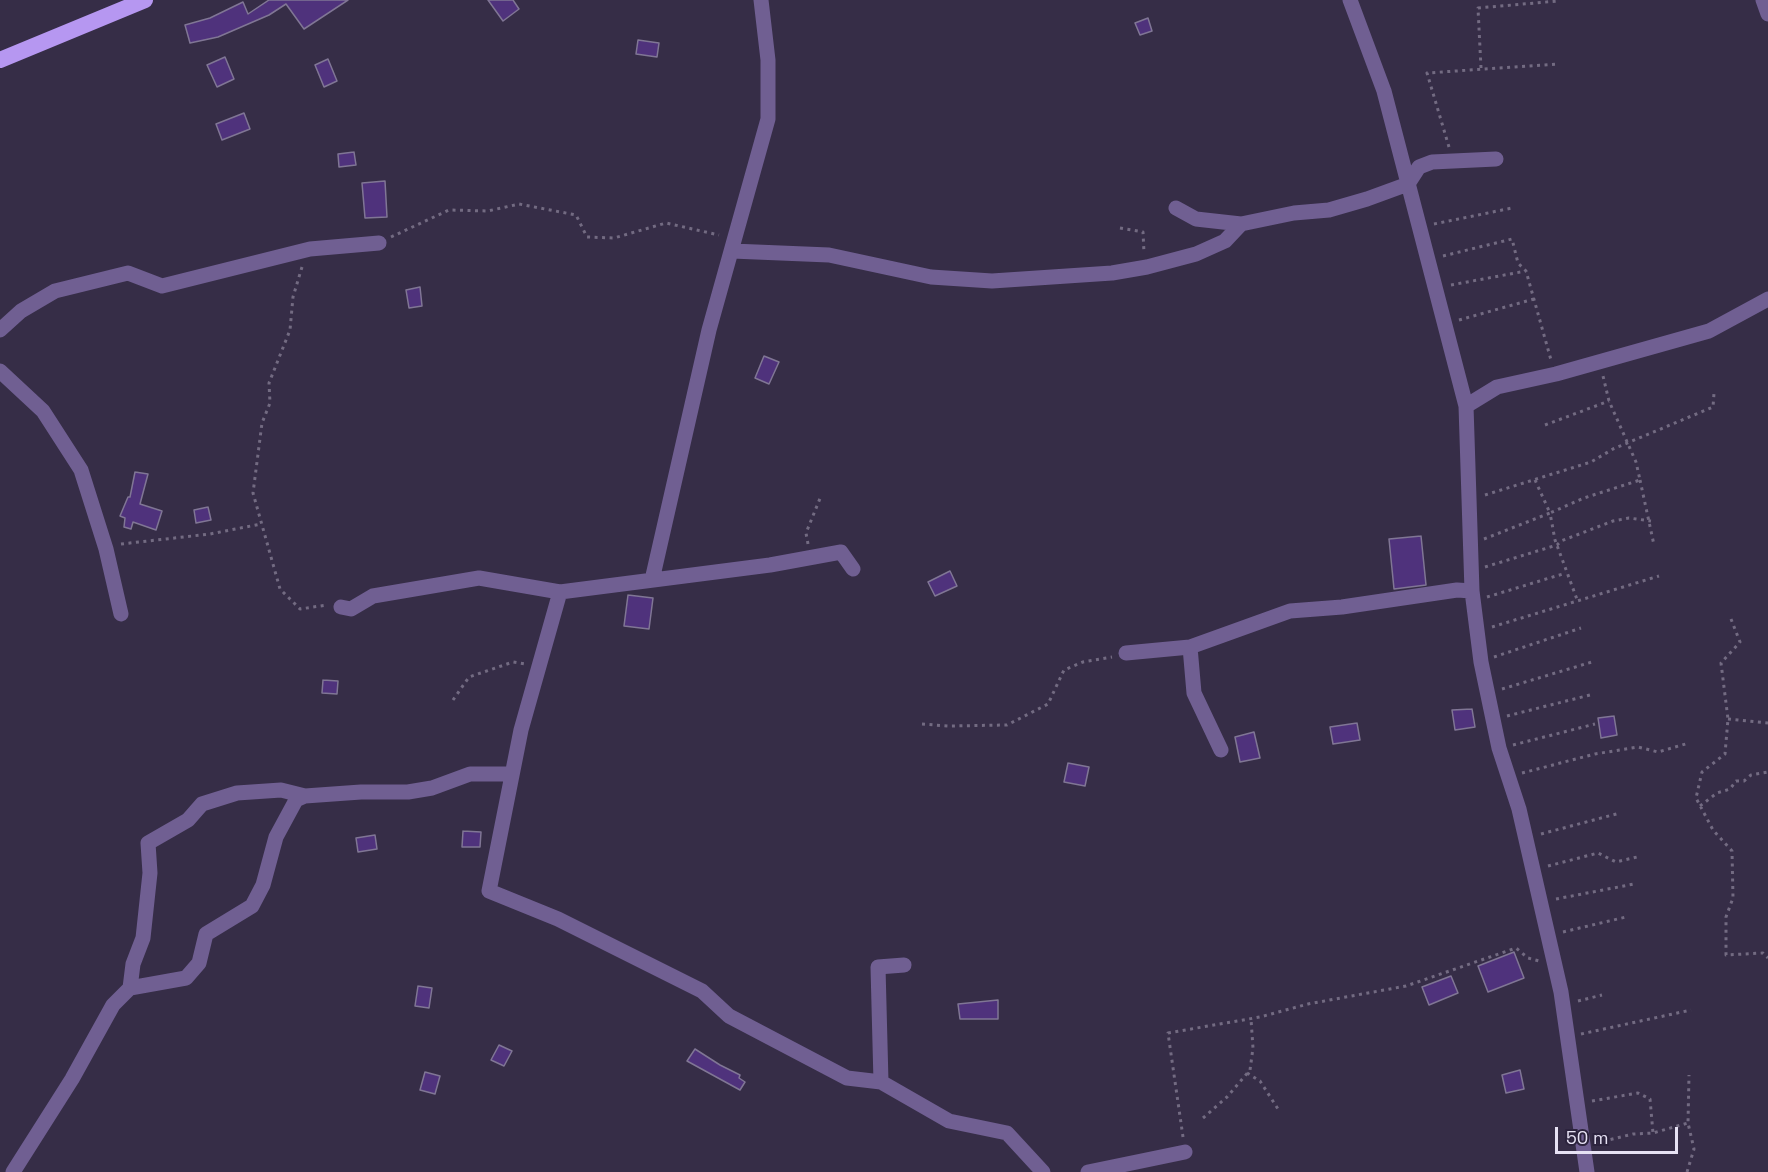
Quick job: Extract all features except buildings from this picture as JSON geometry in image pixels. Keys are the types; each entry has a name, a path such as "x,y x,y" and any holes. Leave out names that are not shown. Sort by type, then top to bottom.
{"highway":[{"path":"0,60 145,0"}],"street":[{"path":"652,580 709,330 768,119 768,60 761,0"},
{"path":"1350,0 1384,91 1466,406 1467,500 1472,596 1481,662 1499,748 1525,838 1555,965 1569,1036 1587,1172"},
{"path":"1763,0 1768,14"},
{"path":"1176,208 1196,219 1240,224 1294,213 1329,210 1408,184 1419,167 1453,160 1496,159"},
{"path":"734,245 829,255 931,277 992,281 1083,276 1147,267 1196,254 1225,242 1240,224"},
{"path":"0,330 21,311 55,291 128,273 162,286 310,249 379,243"},
{"path":"1466,406 1497,387 1556,374 1709,331 1768,299"},
{"path":"0,371 43,411 81,470 105,545 121,614"},
{"path":"341,607 351,609 372,596 479,578 560,592 841,552 853,569"},
{"path":"1126,653 1190,647 1290,611 1352,606 1457,590 1472,596"},
{"path":"560,592 512,774 489,891 558,919 693,987 729,1016 847,1078 881,1082 949,1121 1007,1133 1043,1172"},
{"path":"1190,647 1194,693 1221,750"},
{"path":"130,988 133,964 142,938 150,873 148,843 188,820 202,804 237,793 281,790 305,796 408,792 432,788 470,774 512,774"},
{"path":"13,1172 72,1079 113,1005 130,988 186,978 199,963 206,934 252,906 263,885 276,837 296,800 305,796"},
{"path":"881,1082 878,967 904,965"},
{"path":"1088,1172 1185,1152"}],"path":[{"path":"1481,68 1478,8 1558,1"},
{"path":"1453,160 1427,73 1558,64"},
{"path":"379,243 449,210 488,211 519,204 576,215 587,237 615,237 666,222 734,245"},
{"path":"1419,229 1444,220 1512,208"},
{"path":"1120,228 1143,232 1143,249 1147,267"},
{"path":"1429,259 1512,238 1518,263 1526,271 1556,374"},
{"path":"303,264 292,297 290,330 269,383 270,403 262,423 253,493 280,589 300,609 321,604 341,607"},
{"path":"1436,288 1526,271"},
{"path":"1443,324 1534,299"},
{"path":"1599,362 1609,401 1640,480 1651,521 1654,545"},
{"path":"1467,500 1591,462 1613,449 1713,407 1714,393"},
{"path":"1545,425 1609,401"},
{"path":"1535,480 1550,513 1557,545 1578,602"},
{"path":"1471,543 1584,498 1640,480"},
{"path":"812,557 806,533 821,496"},
{"path":"1472,571 1557,545 1561,541 1613,521 1629,518 1651,521"},
{"path":"105,545 210,534 261,524"},
{"path":"1472,596 1566,573"},
{"path":"1477,631 1659,576"},
{"path":"1731,619 1740,642 1721,663 1728,719 1725,754 1702,772 1696,798 1713,830 1732,851 1733,898 1726,917 1726,955 1763,953 1768,958"},
{"path":"1481,662 1581,628"},
{"path":"922,724 1007,725 1048,704 1064,670 1083,662 1126,653"},
{"path":"453,700 469,677 513,662 539,666"},
{"path":"1487,693 1592,662"},
{"path":"1492,719 1590,695"},
{"path":"1728,719 1768,723"},
{"path":"1499,748 1595,724"},
{"path":"1508,777 1594,754 1638,747 1658,752 1689,743"},
{"path":"1700,806 1717,793 1730,789 1736,781 1744,781 1751,775 1768,772"},
{"path":"1525,838 1620,813"},
{"path":"1532,870 1598,853 1616,862 1637,857"},
{"path":"1540,902 1634,884"},
{"path":"1548,936 1626,917"},
{"path":"1185,1152 1168,1033 1251,1019 1308,1004 1406,986 1516,948 1528,958 1555,965"},
{"path":"1563,1005 1602,995"},
{"path":"1569,1036 1691,1010"},
{"path":"1203,1118 1227,1097 1248,1072 1253,1048 1251,1019"},
{"path":"1248,1072 1260,1081 1278,1109"},
{"path":"1687,1172 1694,1149 1688,1123 1689,1075"},
{"path":"1576,1101 1638,1094 1644,1096 1650,1099 1653,1133"},
{"path":"1584,1146 1633,1134 1653,1133 1688,1123"}]}
